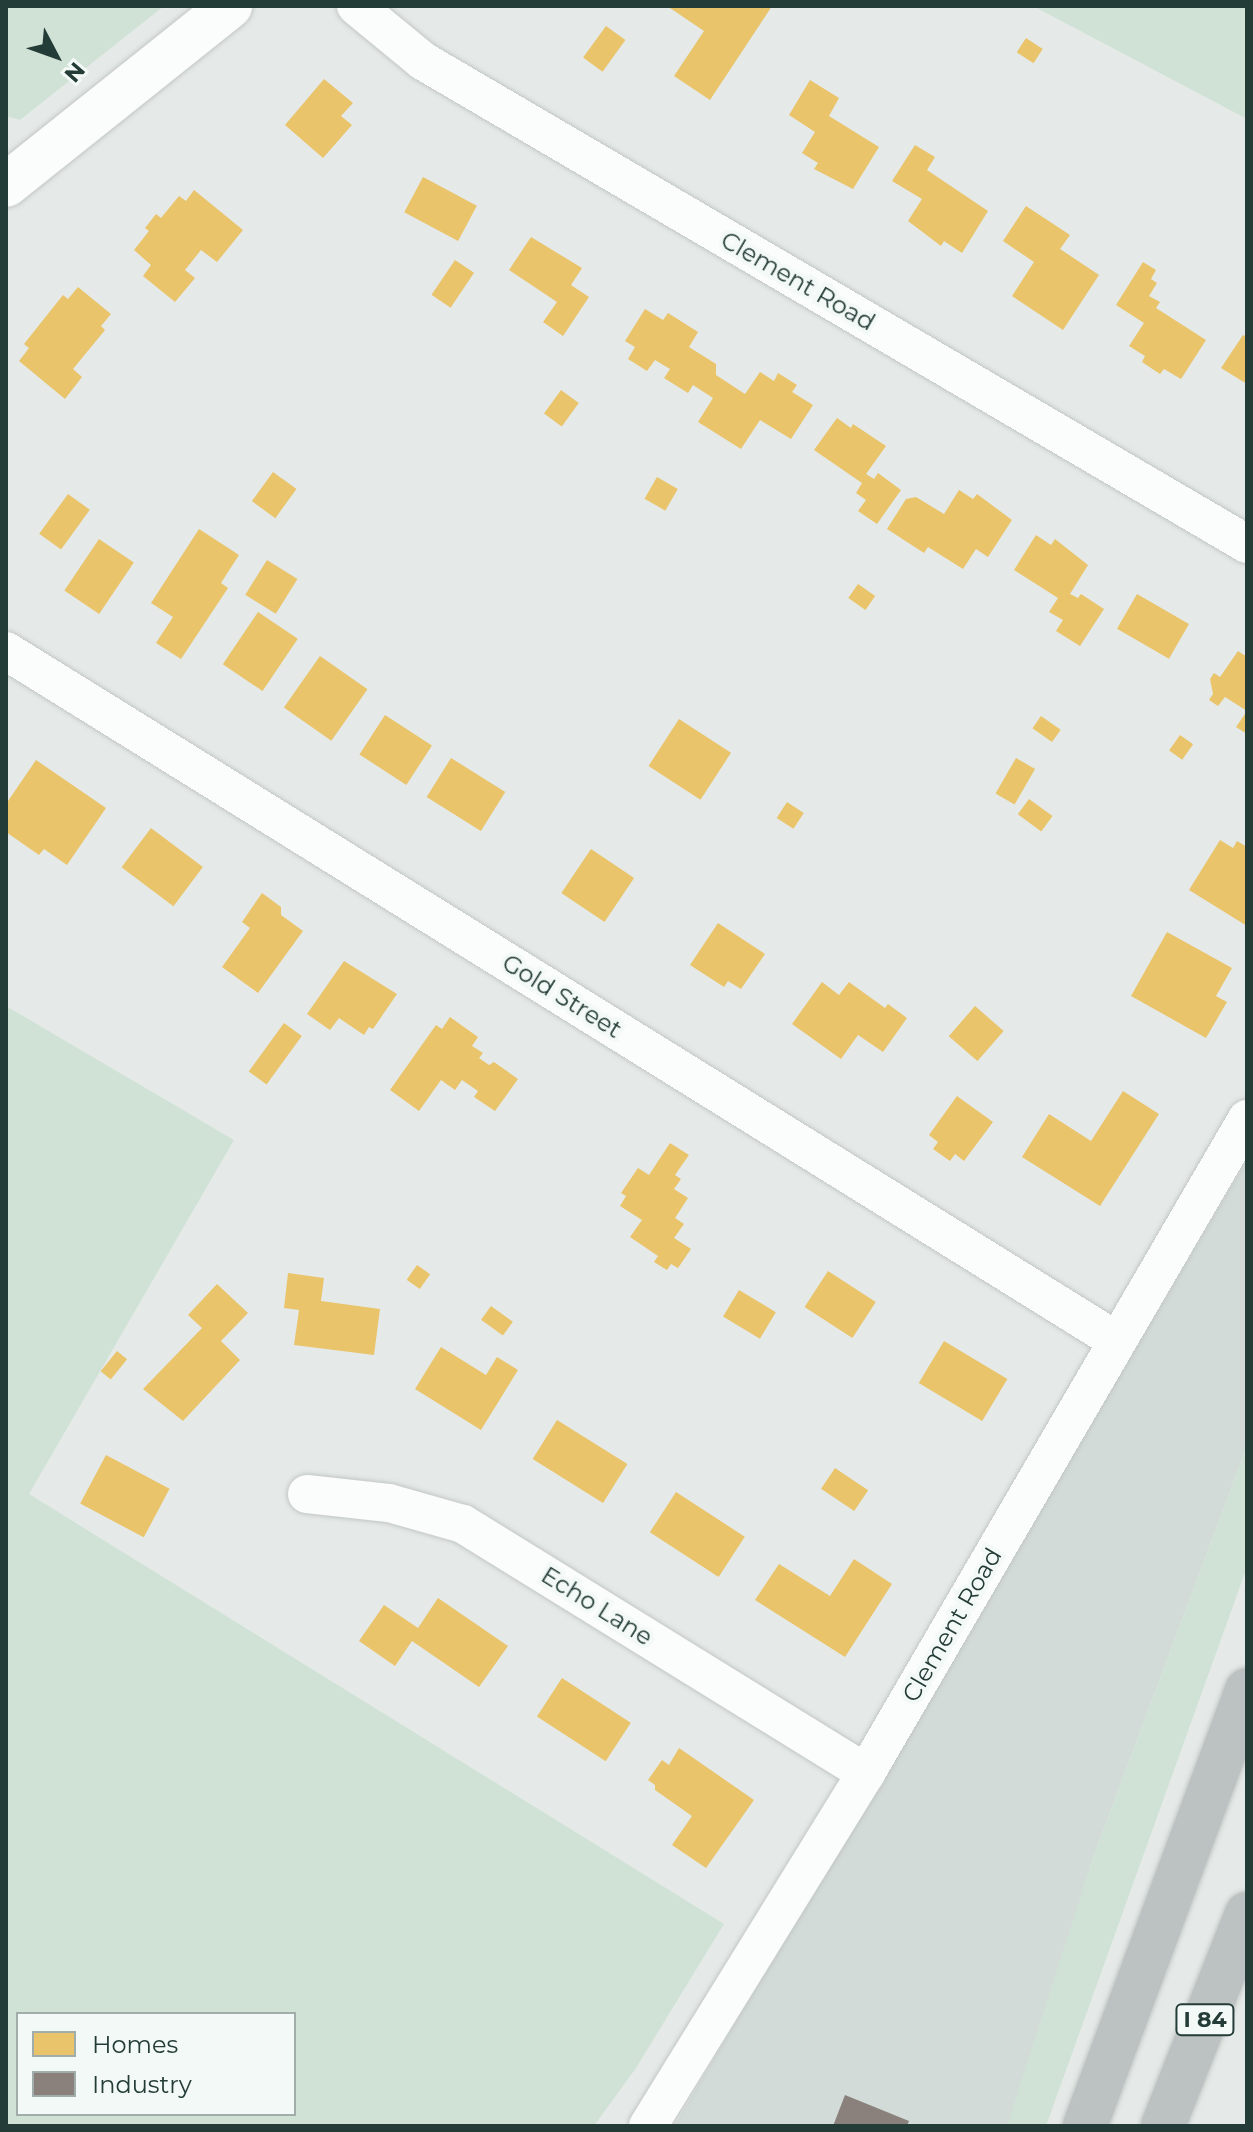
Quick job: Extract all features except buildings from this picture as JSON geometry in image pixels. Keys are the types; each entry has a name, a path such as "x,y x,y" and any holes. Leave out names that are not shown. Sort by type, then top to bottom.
{"highway":[{"path":"1085,2126 1247,1690"},
{"name":"I 84","path":"1163,2126 1247,1914"}],"main road":[{"path":"6,185 230,6"}],"street":[{"name":"Clement Road","path":"356,6 423,61 1247,544"},
{"name":"Gold Street","path":"6,651 1117,1341"},
{"name":"Clement Road","path":"648,2126 866,1773 1247,1119"},
{"name":"Echo Lane","path":"307,1494 389,1503 463,1524 866,1773"}],"shaded area":[{"path":"1247,1160 1247,1446 1093,1858 1012,2126 674,2126"}],"green space":[{"path":"6,6 164,6 20,120 6,116"},
{"path":"1033,6 1247,6 1247,119"},
{"path":"6,1006 234,1140 29,1494 724,1924 636,2068 594,2126 6,2126"},
{"path":"1247,1446 1247,1567 1046,2126 1007,2126 1093,1858"}]}
